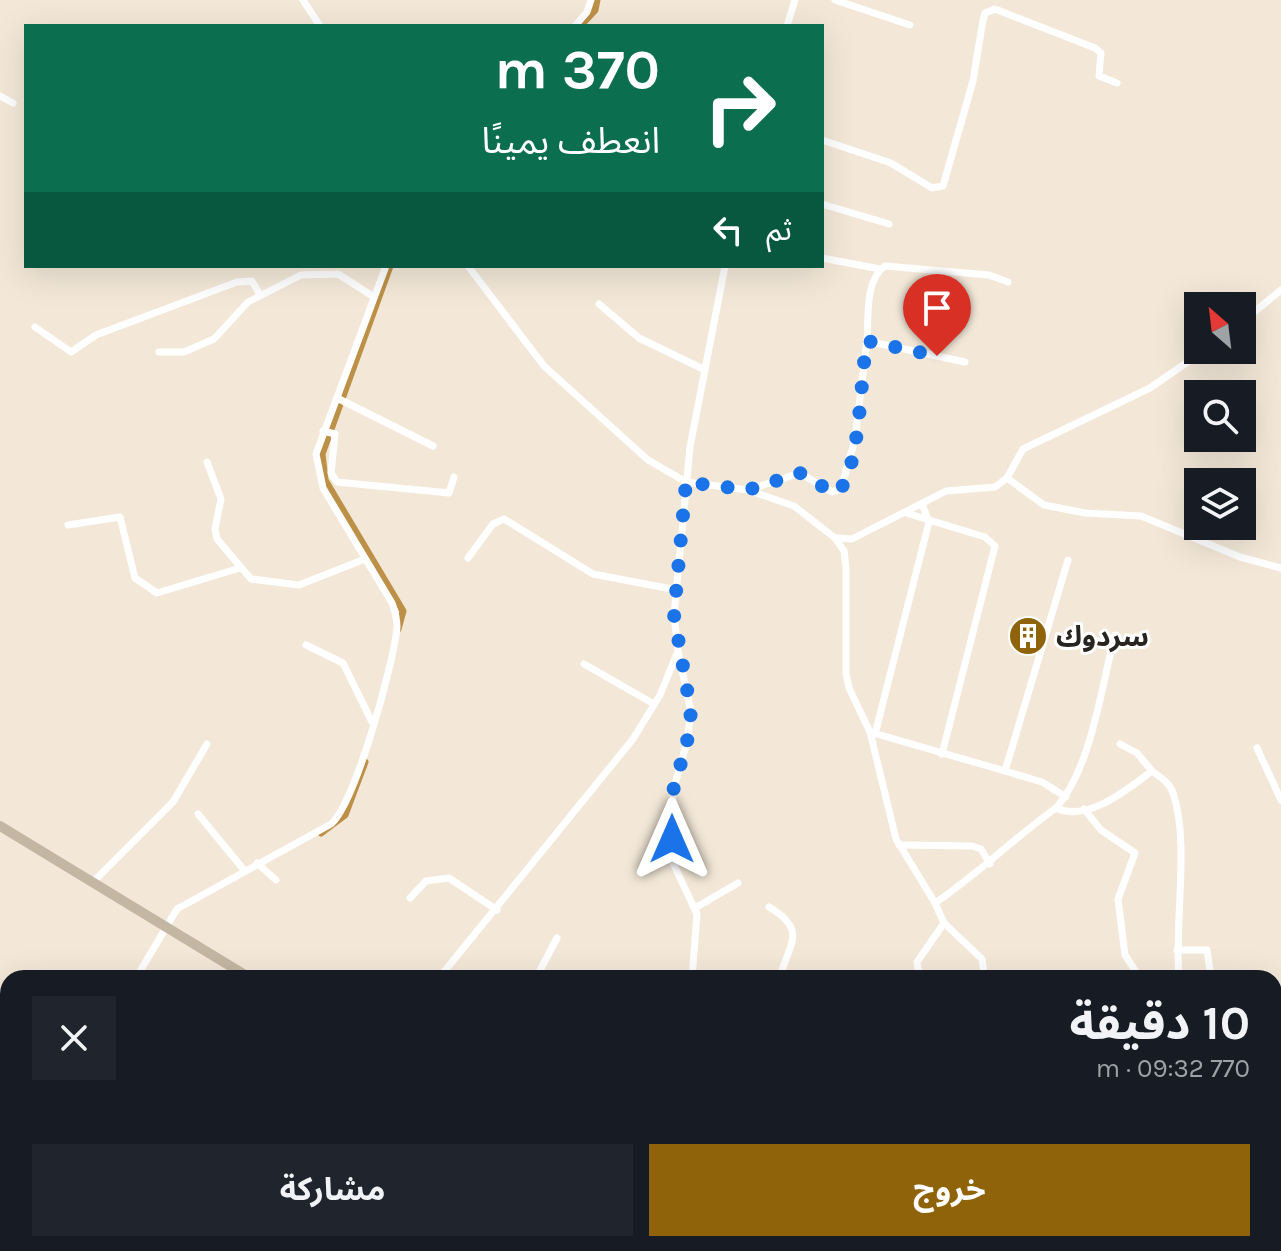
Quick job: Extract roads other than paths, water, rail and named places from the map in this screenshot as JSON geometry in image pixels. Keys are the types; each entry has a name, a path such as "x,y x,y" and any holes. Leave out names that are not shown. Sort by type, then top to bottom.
{"main road":[{"path":"0,826 237,970"}],"street":[{"path":"303,0 319,24"},
{"path":"577,24 587,12 591,0"},
{"path":"788,24 795,0"},
{"path":"835,0 910,25"},
{"path":"824,141 891,163 932,188 943,186 973,81 985,13 995,9 1095,48 1101,53 1099,76 1117,83"},
{"path":"0,96 13,103"},
{"path":"824,205 889,224"},
{"path":"824,258 880,269 894,265 989,275 1008,282"},
{"path":"140,970 164,927 187,902 339,817 353,788 397,620 392,603 319,478 316,454 385,268"},
{"path":"470,268 563,385 648,460 686,482 748,490 786,501 835,538 844,551 846,568 846,673 849,688 872,733 886,807 899,845 944,923 982,959 984,970"},
{"path":"691,970 698,928 695,908 678,880 672,861 673,791 687,742 691,712 674,615 686,482 703,369 725,268"},
{"path":"748,490 800,473 832,492 841,489 855,439 870,297 880,269"},
{"path":"159,352 184,352 214,339 229,327 240,309 293,278 324,272 338,274 374,297"},
{"path":"35,327 71,352 96,335 237,282 252,281 260,295"},
{"path":"1256,311 1281,290"},
{"path":"599,304 639,338 703,369"},
{"path":"867,341 965,362"},
{"path":"835,538 852,539 946,491 995,487 1007,478 1019,452 1028,445 1150,388 1185,364"},
{"path":"337,398 433,446"},
{"path":"323,431 335,434 331,473 337,482 449,493 454,477"},
{"path":"207,462 221,499 215,529 217,539 240,568 255,581 271,579 290,586 365,559"},
{"path":"1007,478 1044,505 1085,513 1141,516 1240,557 1281,568"},
{"path":"872,733 929,522 922,504"},
{"path":"906,513 985,537 992,541 995,554 942,754"},
{"path":"68,525 120,517 135,578 157,593 240,568"},
{"path":"468,558 493,524 504,519 593,574 677,590"},
{"path":"1005,771 1068,560"},
{"path":"935,903 990,864 1066,797 1083,759 1115,635"},
{"path":"306,645 343,663 372,722"},
{"path":"446,970 497,910 575,807 619,757 654,704 678,651"},
{"path":"584,664 654,704"},
{"path":"872,733 1042,782 1066,797"},
{"path":"92,883 173,802 207,744"},
{"path":"1120,744 1137,753 1170,786 1177,812 1181,865 1178,970"},
{"path":"1257,748 1281,800"},
{"path":"1056,808 1064,812 1084,809 1117,796 1152,771"},
{"path":"1084,809 1101,830 1135,853 1118,899 1125,955 1135,970"},
{"path":"198,814 244,870"},
{"path":"899,845 972,846 981,849 990,864"},
{"path":"257,863 276,880"},
{"path":"410,898 426,881 449,878 497,910"},
{"path":"695,908 738,883"},
{"path":"769,907 786,917 793,932 783,970"},
{"path":"918,970 917,962 944,923"},
{"path":"540,970 557,938"},
{"path":"1177,950 1207,950 1210,970"}],"waterway":[{"path":"582,24 595,10 597,0"},
{"path":"389,268 322,454 325,480 403,611 398,629"},
{"path":"321,833 345,815 365,762"}],"place":[{"name":"سردوك","path":"1028,636"}]}
